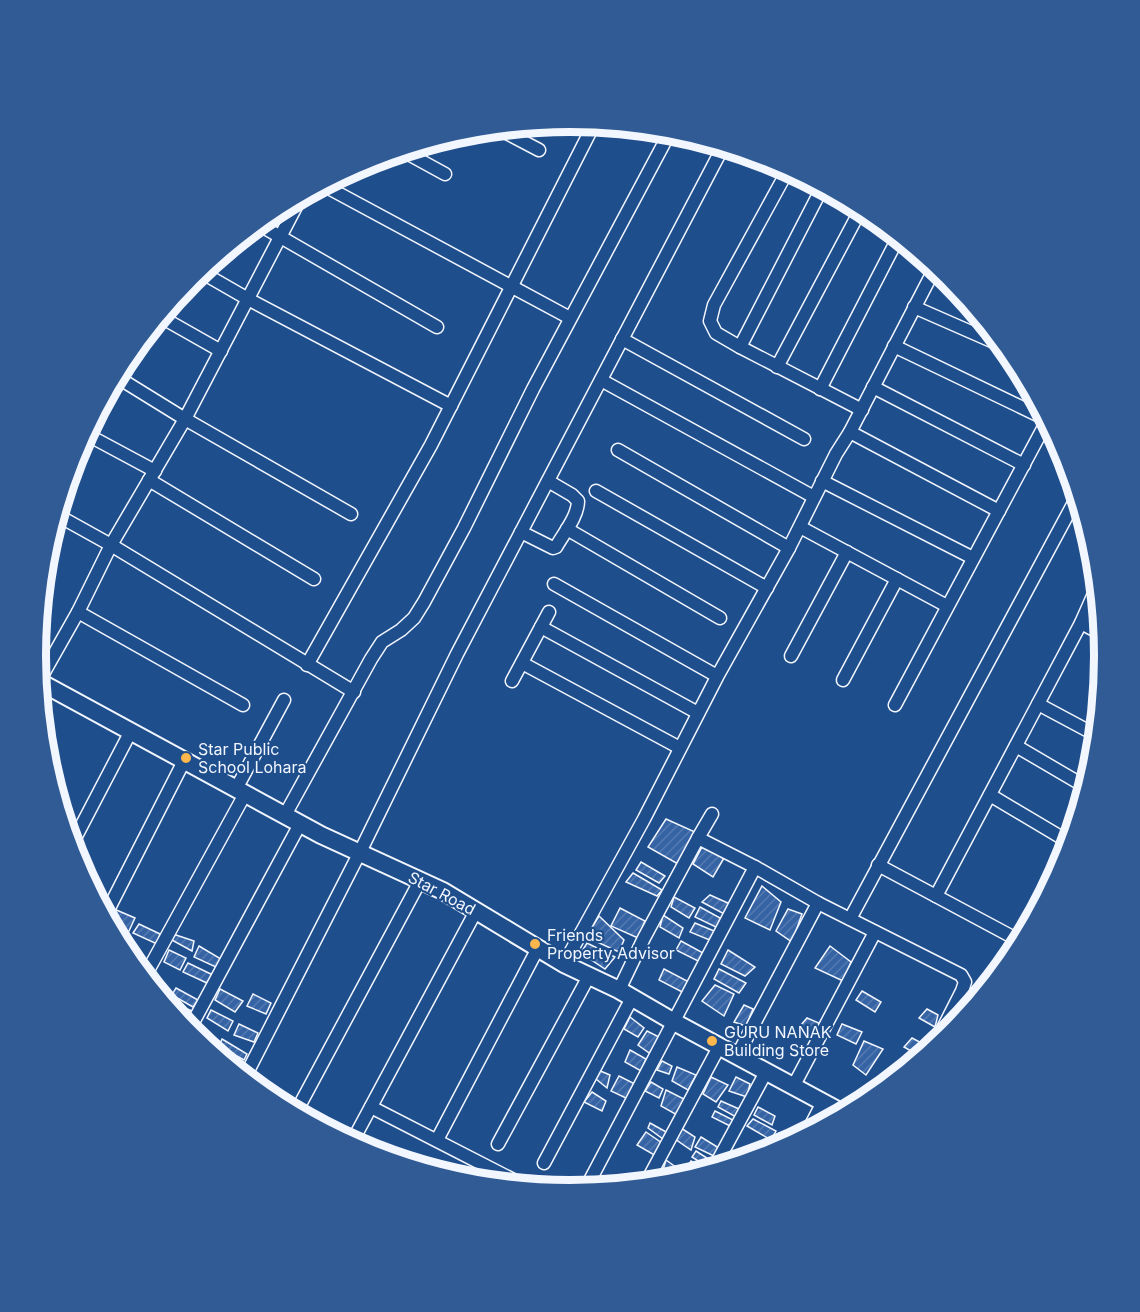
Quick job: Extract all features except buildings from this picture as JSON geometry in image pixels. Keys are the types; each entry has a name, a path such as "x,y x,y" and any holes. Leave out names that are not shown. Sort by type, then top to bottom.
{"street":[{"path":"307,665 451,406 589,133"},
{"path":"512,136 539,150"},
{"path":"285,815 382,642 414,618 424,602 570,318 665,142"},
{"path":"249,1069 360,852 457,654 719,154"},
{"path":"413,157 445,174"},
{"path":"784,178 714,305 710,321 716,333 862,411"},
{"path":"331,190 570,318"},
{"path":"740,347 818,195"},
{"path":"47,667 78,612 111,545 186,419 293,212"},
{"path":"777,366 856,218"},
{"path":"267,229 437,327"},
{"path":"820,389 894,245"},
{"path":"209,277 451,406"},
{"path":"564,964 717,676 789,548 814,496 862,411 930,277"},
{"path":"914,307 986,339"},
{"path":"168,321 221,351"},
{"path":"622,339 804,439"},
{"path":"894,346 1035,414"},
{"path":"601,380 814,496"},
{"path":"125,382 351,514"},
{"path":"873,387 1024,465"},
{"path":"895,705 1042,428"},
{"path":"850,432 999,511"},
{"path":"94,439 314,579"},
{"path":"618,450 789,548"},
{"path":"521,531 553,548 556,547 567,529 578,508 578,501 573,495 548,481"},
{"path":"822,481 973,558"},
{"path":"596,491 767,588"},
{"path":"850,919 1072,507"},
{"path":"65,519 354,692"},
{"path":"800,526 947,606"},
{"path":"567,529 720,618"},
{"path":"791,656 847,552"},
{"path":"843,680 897,579"},
{"path":"554,584 717,676"},
{"path":"936,896 1090,602"},
{"path":"78,612 243,705"},
{"path":"512,681 549,612"},
{"path":"1081,623 1092,629"},
{"path":"541,627 698,713"},
{"path":"522,663 680,748"},
{"name":"Star Road","path":"48,686 300,824 443,891 564,964 625,994 834,1108"},
{"path":"149,967 284,700"},
{"path":"1038,704 1088,731"},
{"path":"78,833 131,731"},
{"path":"1016,746 1078,782"},
{"path":"110,906 184,760"},
{"path":"990,795 1061,837"},
{"path":"544,1163 625,994 644,938 712,814"},
{"path":"194,1020 300,824"},
{"path":"698,838 818,903 961,975 965,982 948,1018"},
{"path":"878,865 1012,936"},
{"path":"591,1179 755,867"},
{"path":"300,1104 420,881"},
{"path":"737,1056 818,903"},
{"path":"356,1134 476,911"},
{"path":"793,1087 875,932"},
{"path":"436,1140 538,948"},
{"path":"498,1144 589,976"},
{"path":"652,1173 719,1047"},
{"path":"720,1158 766,1072"},
{"path":"814,1119 823,1102"},
{"path":"371,1107 504,1175"}],"place":[{"name":"Star Public School Lohara","path":"186,758"},
{"name":"Friends Property Advisor","path":"535,944"},
{"name":"GURU NANAK Building Store","path":"712,1041"}]}
